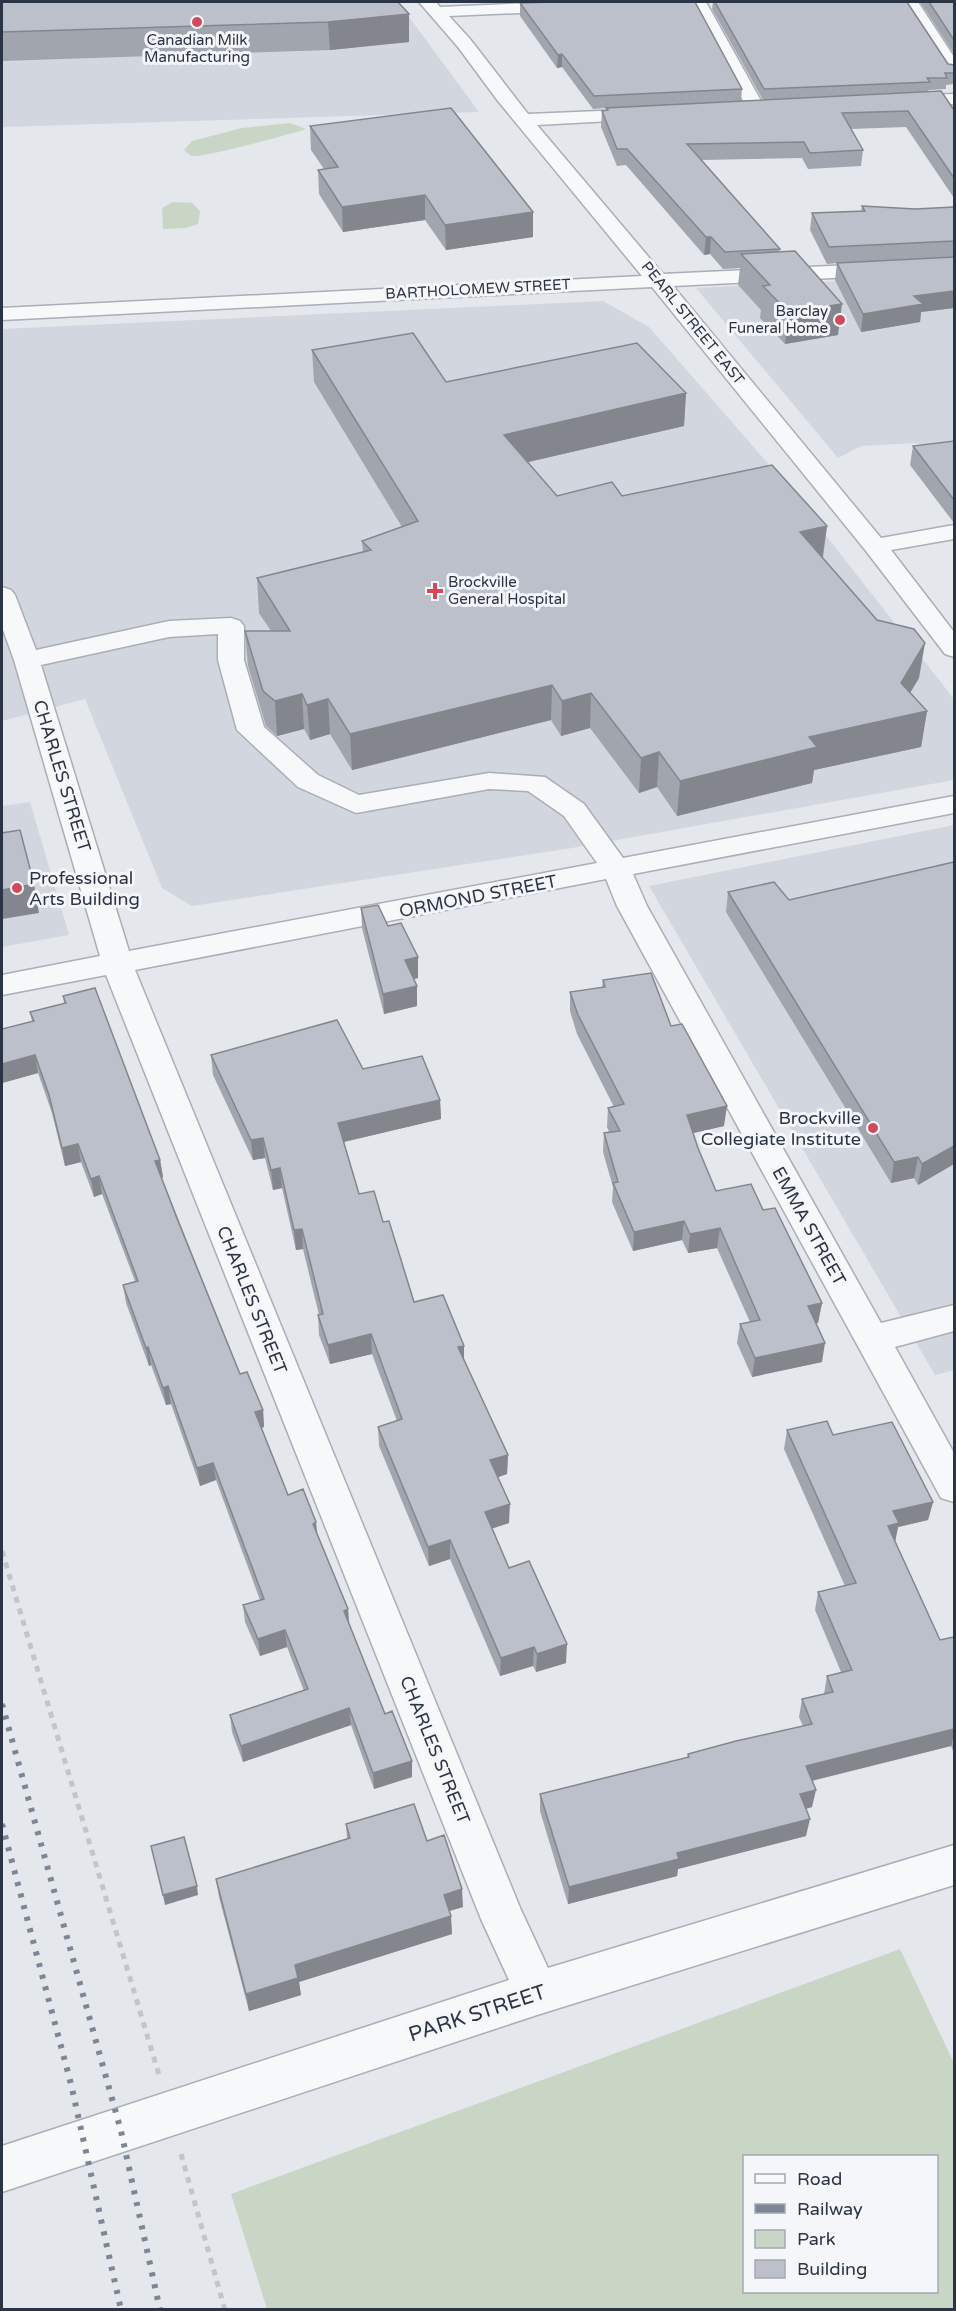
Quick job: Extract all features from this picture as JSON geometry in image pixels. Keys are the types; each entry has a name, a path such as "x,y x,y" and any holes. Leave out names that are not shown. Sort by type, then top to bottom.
{"street":[{"path":"431,7 652,2"},
{"path":"698,2 756,108"},
{"path":"910,2 954,70"},
{"name":"PEARL STREET EAST","path":"431,7 464,43 524,120 658,280 875,546 954,648"},
{"path":"888,102 954,99"},
{"path":"734,109 778,107"},
{"path":"524,120 663,113"},
{"name":"BARTHOLOMEW STREET","path":"2,314 954,266"},
{"path":"875,546 954,532"},
{"name":"CHARLES STREET","path":"2,595 27,660 127,994 503,1919 537,1993"},
{"name":"EMMA STREET","path":"27,660 169,630 231,626 231,660 251,730 308,781 356,804 489,781 535,783 574,810 616,869 632,906 954,1487"},
{"name":"ORMOND STREET","path":"2,985 954,804"},
{"path":"872,1339 954,1318"},
{"name":"PARK STREET","path":"2,2169 537,1993 954,1865"}],"path":[{"path":"2,1551 170,2114 225,2310"}],"shaded area":[{"path":"2,2 398,2 479,112 2,127"},
{"path":"935,276 954,296 954,447 939,448 914,443 861,446 838,458 696,288"},
{"name":"Brockville General Hospital","path":"603,301 649,327 784,482 954,699 954,780 572,848 192,906 162,888 85,699 2,721 2,329"},
{"path":"30,802 69,935 2,947 2,806"},
{"name":"Brockville Collegiate Institute","path":"954,825 954,1370 935,1375 649,886"}],"green space":[{"path":"290,123 306,129 199,156 192,156 184,150 192,141 242,128"},
{"path":"173,202 192,203 200,211 198,224 186,228 163,229 162,208"},
{"path":"900,1949 954,2063 954,2309 267,2309 231,2194"}],"building":[{"path":"2,2 398,2 409,14 328,22 2,32"},
{"path":"695,2 742,89 594,96 562,54 558,55 520,3"},
{"path":"715,2 907,2 948,64 954,65 954,73 945,73 947,78 927,78 930,82 764,89"},
{"path":"929,2 954,2 954,40"},
{"path":"941,91 954,110 954,178 908,111 842,113 863,150 810,153 804,142 687,144 780,249 725,252 711,237 706,237 627,149 617,149 602,111 608,110 606,108"},
{"path":"451,108 533,212 445,225 425,195 342,207 318,170 338,167 310,126"},
{"path":"862,206 915,209 954,207 954,241 829,247 812,213 865,211"},
{"path":"795,251 842,304 788,312 763,286 770,285 741,254"},
{"path":"954,257 954,291 914,296 923,304 863,314 837,263"},
{"path":"413,333 446,382 637,343 686,393 504,435 557,496 612,482 622,496 772,465 827,526 800,532 877,620 914,629 925,643 901,683 927,711 809,737 817,747 680,781 659,752 641,758 591,693 562,701 552,685 350,734 328,699 307,705 302,694 275,701 263,691 245,631 290,631 257,578 371,550 362,541 418,521 312,350"},
{"path":"954,441 954,500 913,446"},
{"path":"20,830 34,884 2,890 2,833"},
{"path":"954,862 954,1146 922,1164 918,1157 894,1162 728,892 774,882 789,900"},
{"path":"378,905 388,926 401,923 418,957 405,960 417,986 383,994 361,908"},
{"path":"651,973 671,1026 682,1024 727,1106 687,1115 716,1191 751,1184 763,1210 775,1208 822,1303 808,1306 825,1343 755,1358 740,1324 760,1320 720,1228 690,1234 684,1221 634,1232 613,1183 618,1182 604,1133 620,1131 608,1108 624,1104 578,1015 570,992 605,987 603,980"},
{"path":"95,988 160,1160 155,1161 178,1221 240,1374 247,1372 263,1410 255,1412 288,1495 303,1489 316,1522 313,1524 348,1609 344,1611 385,1714 392,1711 412,1761 373,1773 349,1708 241,1746 230,1715 308,1689 285,1630 258,1639 243,1605 264,1599 213,1463 197,1468 168,1386 163,1388 148,1347 146,1348 123,1285 138,1281 99,1176 91,1179 78,1144 62,1148 49,1095 35,1055 2,1064 2,1029 34,1021 30,1012 66,1003 63,996"},
{"path":"337,1020 363,1069 422,1056 440,1100 338,1123 359,1194 374,1191 383,1222 389,1221 414,1302 443,1295 464,1346 458,1347 508,1455 490,1460 510,1504 485,1512 509,1568 529,1561 567,1644 537,1654 534,1647 501,1658 450,1540 428,1547 378,1427 402,1419 371,1334 328,1345 318,1315 323,1314 302,1229 294,1230 280,1168 271,1170 263,1138 251,1140 211,1055"},
{"path":"827,1421 833,1435 892,1422 933,1502 893,1511 899,1523 888,1526 940,1640 954,1637 954,1729 806,1766 816,1790 800,1794 810,1819 677,1853 679,1859 569,1887 540,1794 689,1757 688,1754 736,1741 812,1724 802,1699 833,1692 827,1676 852,1670 818,1592 856,1583 787,1430"},
{"path":"414,1804 427,1841 444,1835 462,1889 444,1895 451,1916 295,1965 298,1978 246,1994 216,1879 350,1838 346,1824"},
{"path":"184,1837 197,1886 163,1895 151,1846"}],"railway":[{"path":"2,1704 121,2131 160,2310"},
{"path":"2,1824 71,2084 121,2310"}],"place":[{"name":"Canadian Milk Manufacturing","path":"197,22"},
{"name":"Barclay Funeral Home","path":"840,320"},
{"name":"Brockville General Hospital","path":"435,591"},
{"name":"Professional Arts Building","path":"17,888"},
{"name":"Brockville Collegiate Institute","path":"873,1128"}]}
